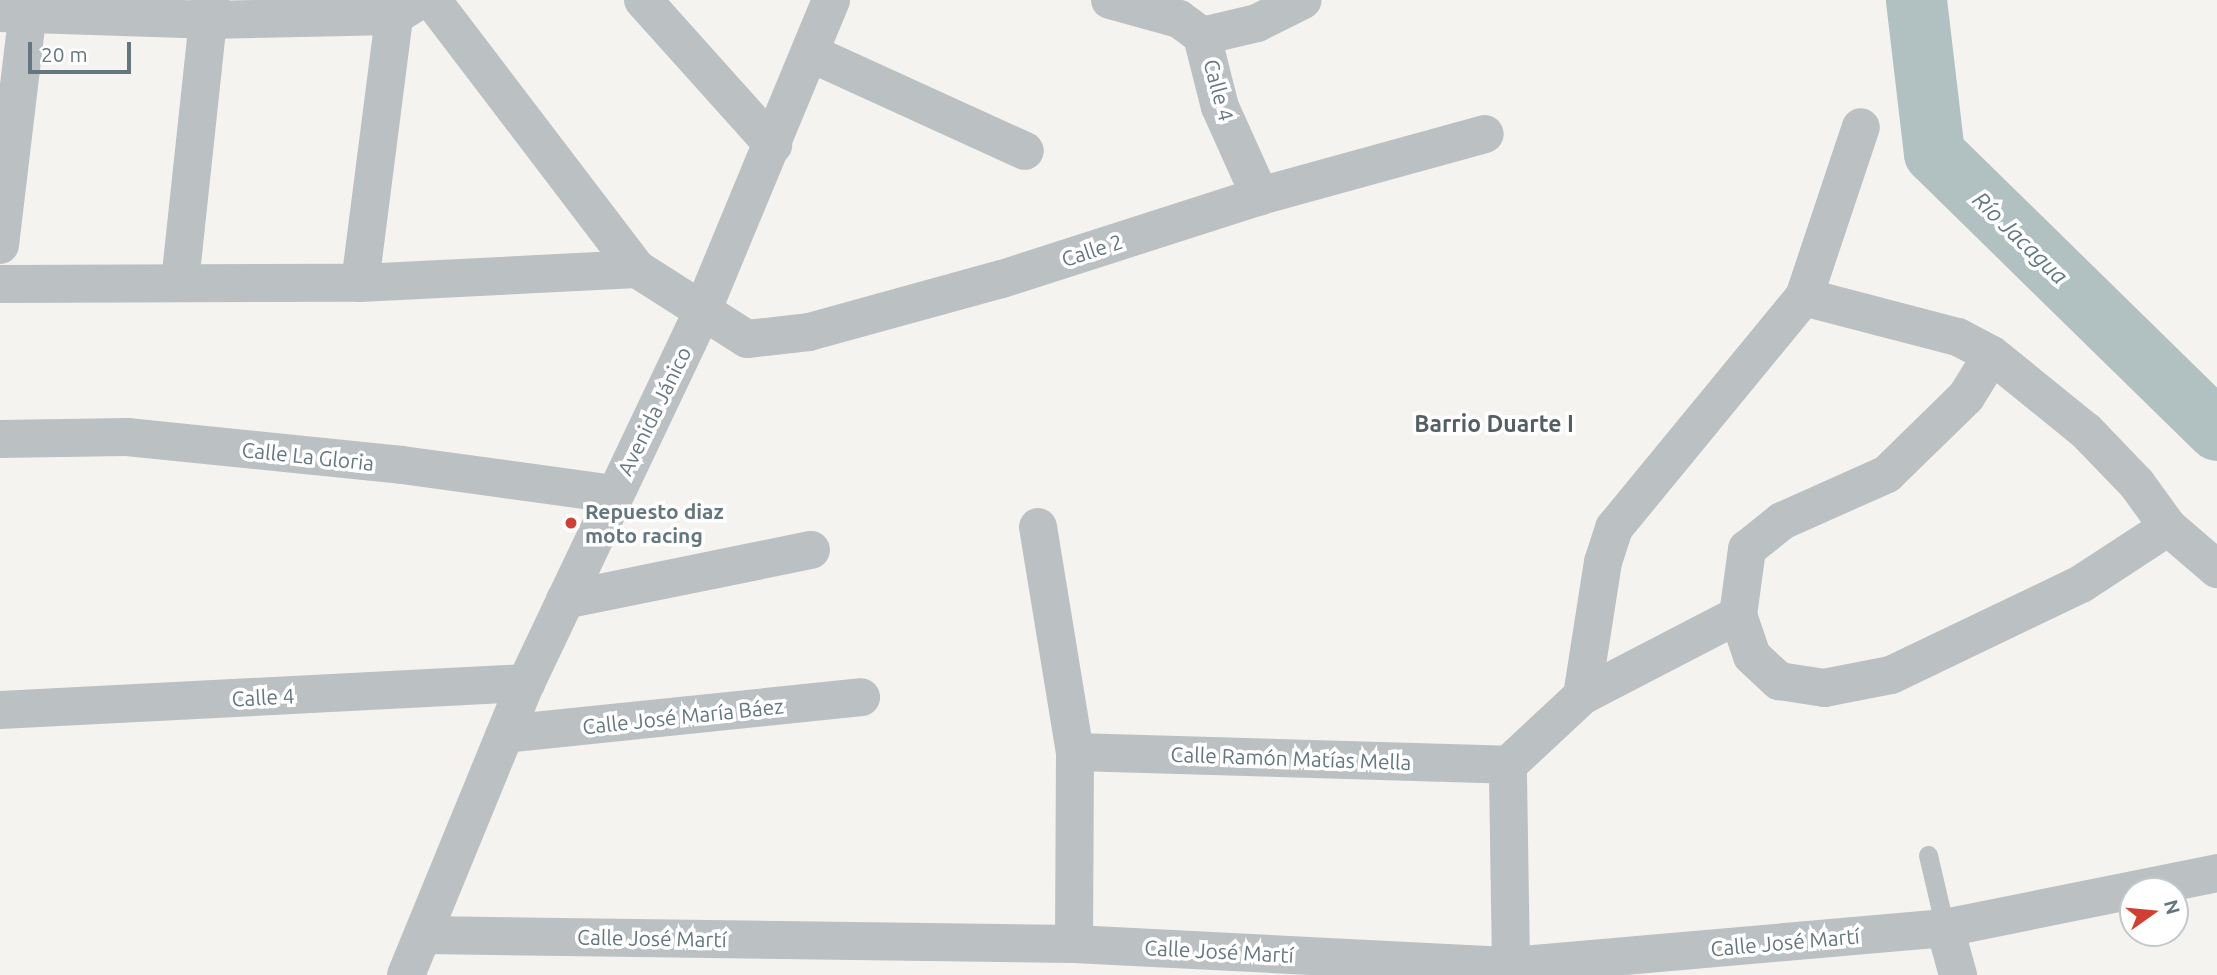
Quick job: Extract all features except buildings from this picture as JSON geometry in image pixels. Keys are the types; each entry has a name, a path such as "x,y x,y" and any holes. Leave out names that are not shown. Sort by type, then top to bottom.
{"street":[{"name":"Calle 2","path":"432,0 637,269 701,314 747,339 809,332 1002,279 1259,196 1485,134"},
{"path":"643,0 772,145"},
{"name":"Avenida Jánico","path":"406,975 526,683 701,314 831,0"},
{"name":"Calle 4","path":"1110,0 1178,19 1202,36 1220,107 1259,196"},
{"path":"1202,36 1257,23 1303,0"},
{"path":"0,245 19,9 408,8 359,283"},
{"path":"180,282 209,10"},
{"path":"810,53 1025,151"},
{"path":"1582,696 1603,562 1614,528 1804,297 1861,127"},
{"path":"0,284 359,283 637,269"},
{"path":"1804,297 1958,337 1992,355 2086,431 2137,484 2168,527 2217,569"},
{"path":"1992,355 1966,397 1887,474 1782,521 1747,549 1738,615 1752,656 1779,681 1825,688 1891,674 2081,584 2168,527"},
{"name":"Calle La Gloria","path":"0,439 127,438 402,465 614,494"},
{"path":"1038,527 1074,752 1074,944"},
{"path":"565,600 811,550"},
{"path":"1511,966 1508,765 1582,696 1738,615"},
{"name":"Calle 4","path":"0,710 526,683"},
{"name":"Calle José María Báez","path":"505,734 861,697"},
{"name":"Calle Ramón Matías Mella","path":"1074,752 1508,765"},
{"name":"Calle José Martí","path":"424,935 1074,944 1511,966 1945,928 2217,873"},
{"path":"1945,928 1958,975"}],"lane":[{"path":"1928,855 1945,928"}],"waterway":[{"name":"Río Jacagua","path":"1916,0 1934,153 2217,430"}],"place":[{"name":"Repuesto diaz moto racing","path":"571,523"}],"district":[{"name":"Barrio Duarte I","path":"1494,424"}]}
